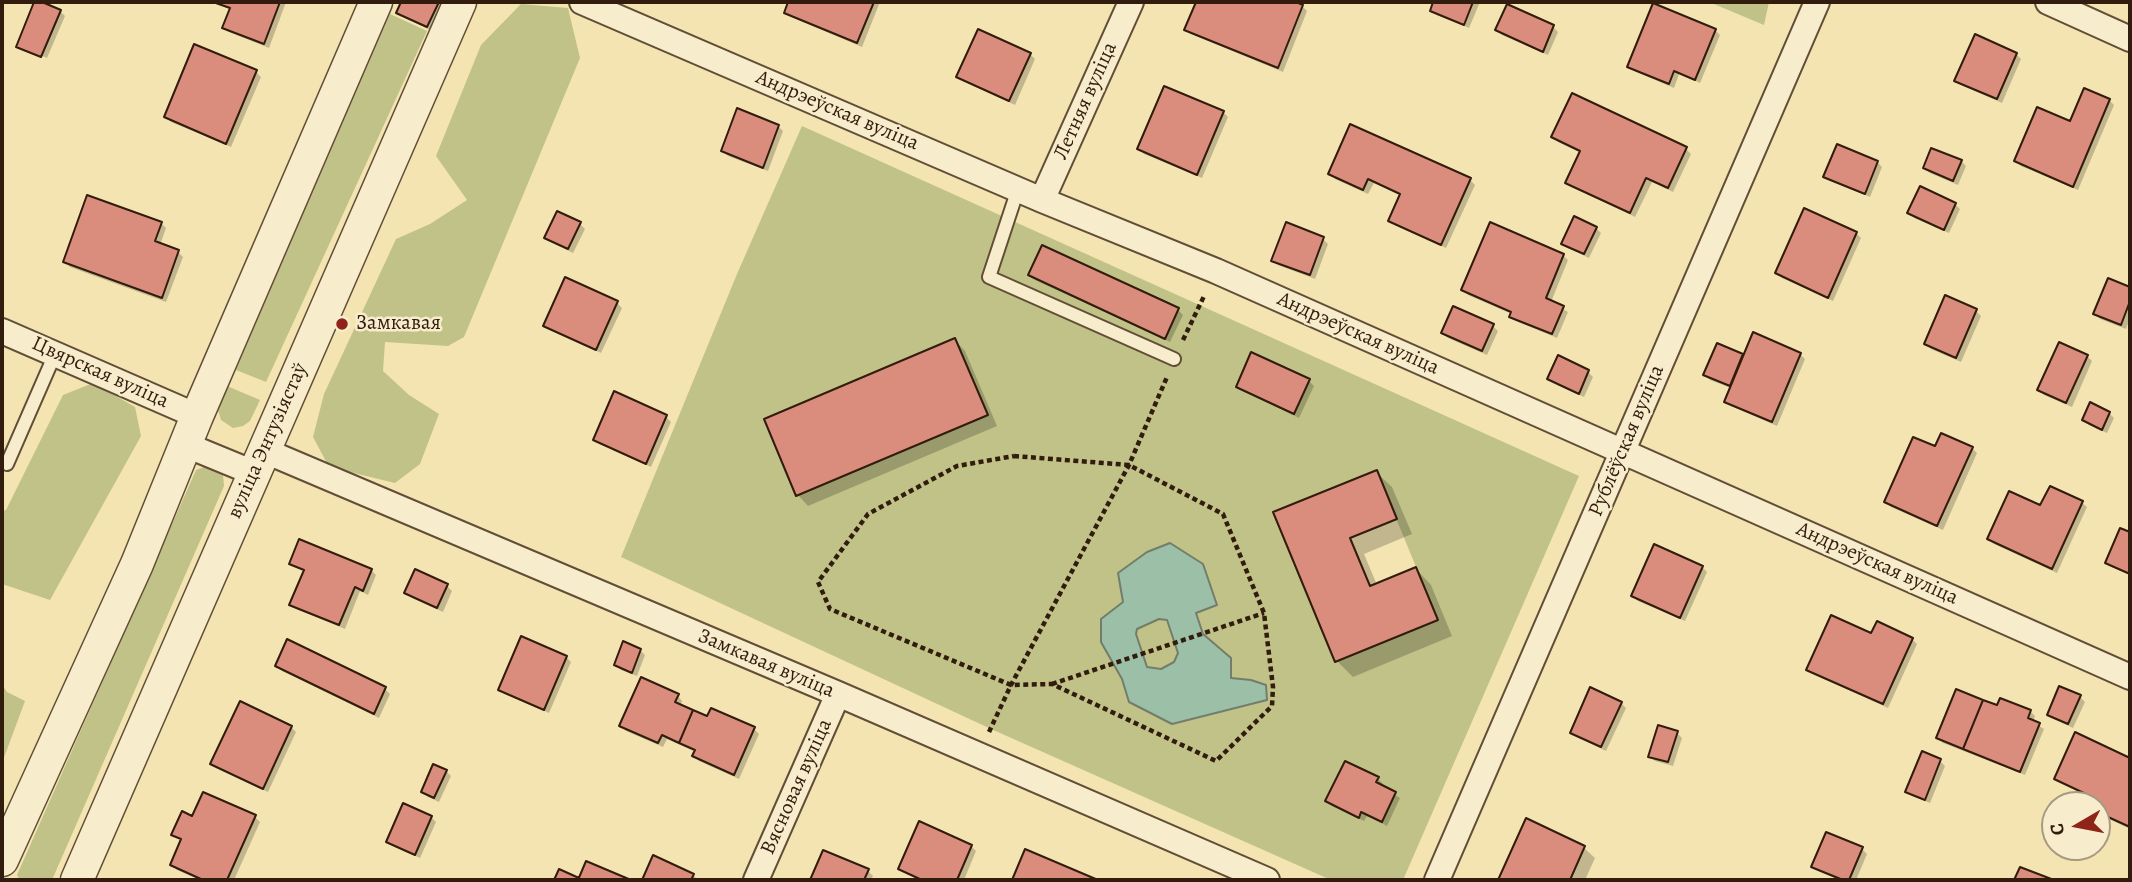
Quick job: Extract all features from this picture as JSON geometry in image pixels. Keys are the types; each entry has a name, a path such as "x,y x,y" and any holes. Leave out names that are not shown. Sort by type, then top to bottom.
{"street":[{"path":"2,860 137,564 376,2"},
{"name":"вуліца Энтузіястаў","path":"78,880 460,2"},
{"name":"Андрэеўская вуліца","path":"582,2 1042,200 1216,271 2130,677"},
{"name":"Летняя вуліца","path":"1042,200 1130,2"},
{"name":"Рублёўская вуліца","path":"1437,880 1817,2"},
{"path":"2048,2 2130,39"},
{"name":"Цвярская вуліца","path":"2,331 198,416"},
{"name":"Замкавая вуліца","path":"186,445 258,462 838,694 1267,880"},
{"name":"Вясновая вуліца","path":"756,880 838,694"}],"lane":[{"path":"1018,189 989,277 1174,359"},
{"path":"7,464 55,354"}],"path":[{"path":"979,755 1011,685 1129,465 1174,359 1216,271"},
{"path":"1052,684 1216,761 1272,706 1273,687 1264,613 1223,514 1129,465 1014,456 957,466 868,513 818,582 830,609 1011,685 1052,684 1264,613"}],"green space":[{"path":"1709,2 1769,2 1764,25"},
{"path":"521,4 568,8 580,58 464,337 448,346 385,342 383,371 409,395 439,414 420,464 395,483 329,467 313,437 324,394 396,239 430,224 467,200 436,156 481,45"},
{"path":"390,14 427,31 266,382 236,370"},
{"path":"802,126 1579,476 1403,880 1331,880 991,729 621,557 737,274","holes":["955,338 988,415 796,496 764,419","1376,470 1438,620 1336,662 1274,512","1170,543 1203,564 1216,605 1196,613 1203,634 1231,658 1231,678 1251,680 1267,700 1212,712 1129,702 1122,679 1101,642 1101,619 1124,602"]},
{"path":"93,383 135,407 141,436 50,600 2,584 2,511 6,510 63,395"},
{"path":"227,386 260,400 250,421 243,426 233,428 221,420 217,407"},
{"path":"218,467 223,475 224,486 52,880 20,880 17,875 196,470"},
{"path":"1159,619 1166,620 1178,653 1174,663 1162,669 1147,668 1136,634 1137,629"},
{"path":"2,685 7,692 25,701 2,763"}],"shaded area":[{"path":"1170,543 1203,564 1217,605 1196,613 1203,634 1231,658 1231,678 1266,685 1267,700 1172,724 1129,702 1122,679 1101,642 1101,619 1123,602 1118,573 1147,552","holes":["1159,619 1167,620 1178,653 1174,662 1161,669 1147,667 1136,634 1137,629"]}],"building":[{"path":"34,2 42,2 61,10 41,57 16,47"},
{"path":"213,2 280,2 264,44 222,28 230,8"},
{"path":"401,2 439,2 427,27 396,13"},
{"path":"788,2 874,2 857,43 784,13"},
{"path":"1196,2 1296,2 1303,5 1278,68 1184,30"},
{"path":"1433,2 1473,2 1464,25 1430,11"},
{"path":"1653,3 1716,29 1695,80 1674,71 1669,84 1627,67"},
{"path":"1507,4 1554,25 1543,52 1495,30"},
{"path":"978,29 1031,53 1009,101 956,77"},
{"path":"1975,34 2017,53 1997,99 1954,81"},
{"path":"194,44 257,70 226,144 164,117"},
{"path":"1164,86 1224,111 1197,175 1137,149"},
{"path":"2084,88 2110,99 2073,187 2014,161 2037,107 2070,121"},
{"path":"1572,93 1687,147 1668,188 1646,178 1630,213 1565,183 1580,151 1551,137"},
{"path":"737,108 779,125 763,168 721,151"},
{"path":"1350,124 1471,178 1441,245 1388,221 1400,194 1368,179 1363,190 1328,174"},
{"path":"1837,144 1878,161 1865,194 1823,177"},
{"path":"1931,148 1962,160 1953,181 1923,168"},
{"path":"1920,186 1956,203 1944,230 1907,213"},
{"path":"87,195 162,222 155,241 179,250 162,298 63,262"},
{"path":"1804,208 1857,232 1828,298 1775,273"},
{"path":"557,211 581,222 568,249 544,238"},
{"path":"1574,216 1597,227 1584,254 1561,244"},
{"path":"1286,222 1324,237 1310,275 1271,261"},
{"path":"1490,222 1564,254 1546,298 1564,306 1552,334 1509,317 1511,312 1461,290"},
{"path":"1042,245 1179,308 1165,339 1028,275"},
{"path":"565,277 618,301 596,350 543,326"},
{"path":"2108,278 2130,287 2130,301 2121,325 2093,314"},
{"path":"1945,295 1977,309 1956,358 1924,344"},
{"path":"1453,306 1494,324 1482,351 1441,333"},
{"path":"1753,332 1801,353 1772,422 1724,402"},
{"path":"955,338 988,415 796,496 764,419"},
{"path":"2059,342 2088,355 2066,403 2037,390"},
{"path":"1717,343 1743,354 1730,386 1703,375"},
{"path":"1251,352 1310,379 1294,414 1236,387"},
{"path":"1558,355 1589,370 1579,394 1547,379"},
{"path":"614,391 667,415 646,464 593,440"},
{"path":"2090,402 2110,412 2102,430 2082,420"},
{"path":"1941,433 1973,447 1937,526 1884,502 1913,437 1935,446"},
{"path":"1377,470 1397,519 1350,538 1370,586 1416,567 1438,620 1335,662 1273,512"},
{"path":"2050,486 2083,501 2052,569 1987,539 2009,491 2040,505"},
{"path":"2120,528 2130,532 2130,574 2105,563"},
{"path":"299,539 372,569 363,591 355,587 339,625 289,605 304,570 289,564"},
{"path":"1654,544 1703,566 1680,618 1631,596"},
{"path":"415,569 448,584 437,608 404,593"},
{"path":"1831,615 1871,633 1877,621 1913,638 1883,704 1806,670"},
{"path":"521,636 567,656 544,710 498,690"},
{"path":"287,639 386,687 374,714 275,666"},
{"path":"623,641 641,649 632,673 614,665"},
{"path":"641,677 679,694 675,702 693,710 679,743 662,735 658,743 619,726"},
{"path":"2059,686 2081,695 2068,724 2047,715"},
{"path":"1590,687 1622,702 1601,747 1570,733"},
{"path":"1956,689 1983,700 1963,749 1936,738"},
{"path":"2000,698 2031,710 2028,718 2040,723 2020,772 1963,749 1983,700 1997,705"},
{"path":"240,701 292,726 263,789 210,764"},
{"path":"711,708 755,727 734,775 692,756 695,750 679,743 693,710 707,716"},
{"path":"1658,725 1678,731 1668,762 1648,757"},
{"path":"2075,732 2130,758 2130,827 2111,818 2111,791 2080,791 2054,779"},
{"path":"1922,751 1941,759 1925,800 1905,792"},
{"path":"1345,761 1379,777 1376,782 1396,792 1382,822 1361,812 1359,818 1325,801"},
{"path":"433,764 447,770 434,798 421,792"},
{"path":"203,792 256,815 227,880 203,880 170,865 181,839 171,835 182,811 192,816"},
{"path":"403,803 432,816 415,855 386,842"},
{"path":"1526,818 1585,846 1570,880 1498,880"},
{"path":"919,821 972,845 957,880 922,880 898,869"},
{"path":"1826,832 1863,847 1849,880 1811,867"},
{"path":"1025,849 1098,880 1012,880"},
{"path":"823,850 869,869 864,880 810,880"},
{"path":"653,855 694,874 691,880 642,880"},
{"path":"586,861 631,880 578,880"},
{"path":"2020,867 2054,880 2014,880"},
{"path":"559,869 579,878 578,880 554,880"}],"place":[{"name":"Замкавая","path":"342,324"}]}
